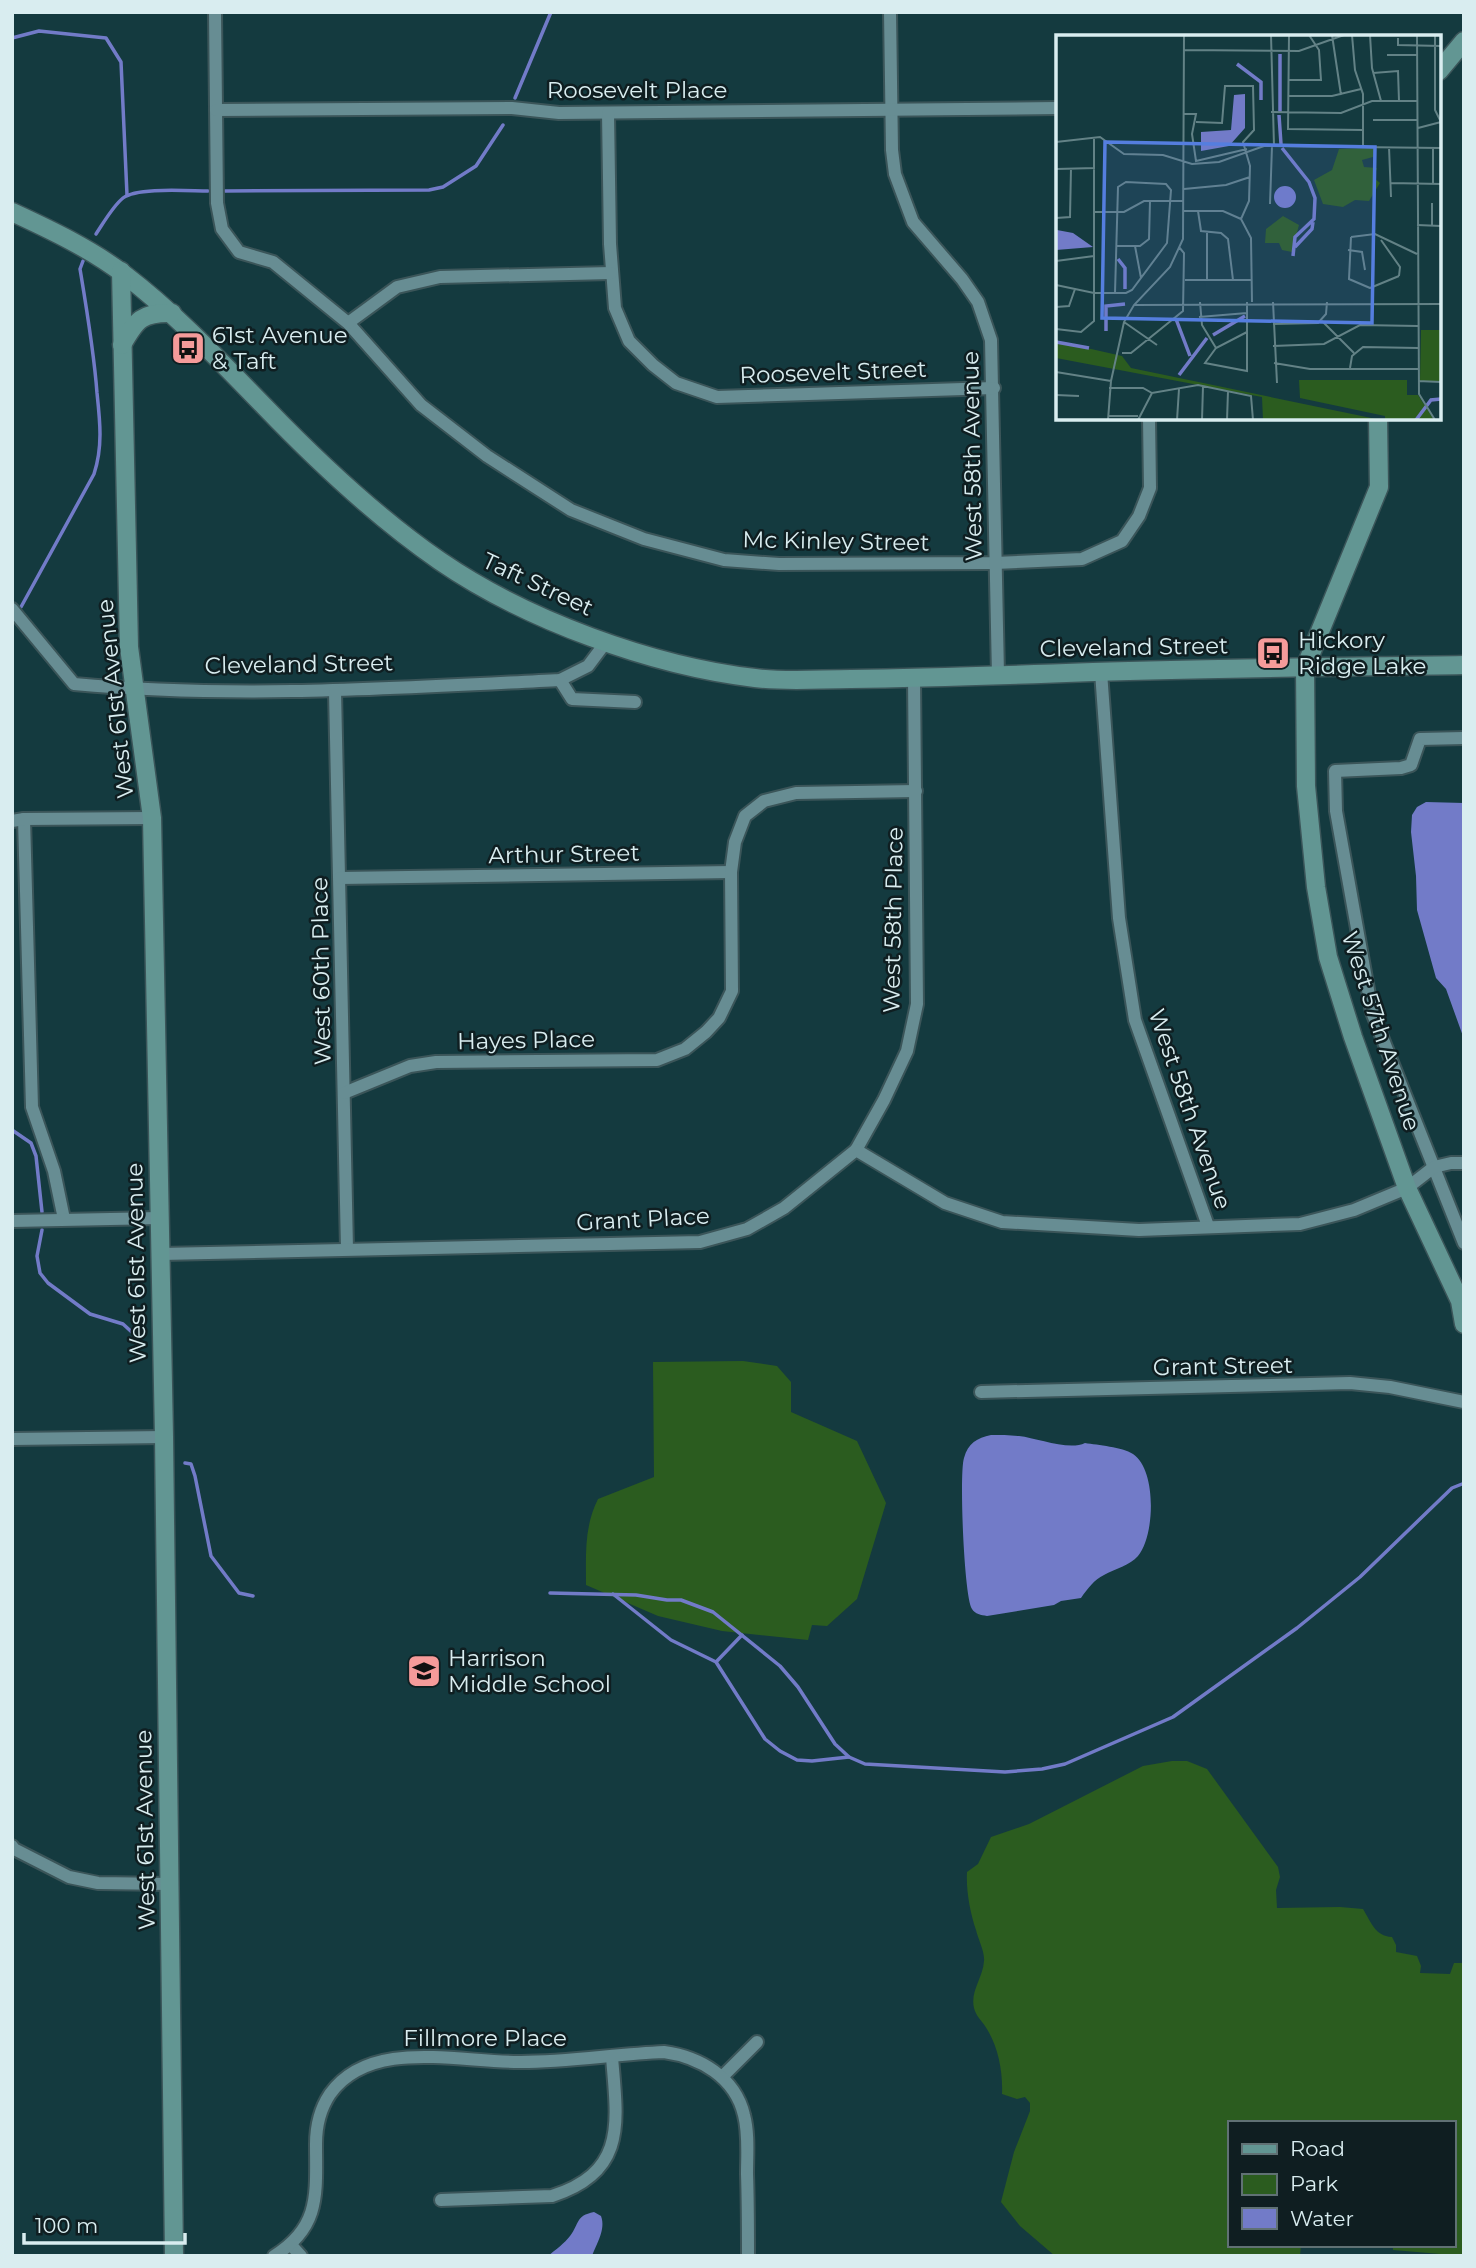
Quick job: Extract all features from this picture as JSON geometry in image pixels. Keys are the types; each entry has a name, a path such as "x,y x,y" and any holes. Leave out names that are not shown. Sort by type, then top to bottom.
{"main road":[{"path":"1441,69 1464,41"},
{"name":"Taft Street","path":"12,212 96,255 121,271 172,313 327,470 392,526 491,593 606,642 681,666 758,679 848,678"},
{"name":"West 61st Avenue","path":"121,271 130,647 152,818 164,1437 174,2256"},
{"path":"122,345 132,327 142,318 154,312 172,313"},
{"name":"West 57th Avenue","path":"1378,420 1378,487 1305,668 1306,786 1316,887 1328,957 1353,1037 1407,1188 1460,1301 1464,1324"},
{"name":"Cleveland Street","path":"848,678 1464,665"}],"street":[{"path":"215,12 216,110"},
{"name":"West 58th Avenue","path":"890,12 891,150 902,198 913,222 978,302 991,340 998,675"},
{"name":"Roosevelt Place","path":"216,110 512,108 559,113 608,113 1056,108"},
{"name":"Mc Kinley Street","path":"216,110 216,203 222,229 239,252 273,262 348,323 421,405 487,456 571,510 644,539 724,560 779,565 995,563 1083,559 1122,541 1139,516 1150,488 1149,420"},
{"path":"348,323 397,287 440,277 611,273 608,113"},
{"name":"Roosevelt Street","path":"611,273 615,308 629,341 676,383 717,397 994,388"},
{"name":"Cleveland Street","path":"12,609 75,684 134,689 335,691 560,680 588,666 606,642"},
{"name":"West 58th Avenue","path":"1101,672 1119,918 1135,1020 1208,1227"},
{"name":"West 58th Place","path":"856,1150 884,1100 906,1051 917,1004 914,678"},
{"path":"560,680 572,699 635,702"},
{"name":"West 60th Place","path":"335,691 347,1249"},
{"path":"1464,738 1420,739 1411,765 1401,768 1335,771 1336,811 1372,1012 1464,1243"},
{"path":"732,873 735,842 745,816 764,801 796,793 916,791"},
{"path":"64,1219 54,1171 32,1107 18,820 152,818"},
{"name":"Arthur Street","path":"340,878 732,873"},
{"name":"Hayes Place","path":"344,1093 410,1066 436,1062 657,1060 685,1049 719,1018 732,990 732,873"},
{"path":"856,1150 944,1203 1002,1222 1139,1230 1300,1224 1354,1210 1407,1188 1434,1167 1464,1163"},
{"name":"Grant Place","path":"161,1254 700,1242 747,1229 784,1208 856,1150"},
{"path":"12,1221 160,1218"},
{"name":"Grant Street","path":"981,1392 1350,1383 1390,1387 1464,1402"},
{"path":"12,1439 164,1437"},
{"path":"13,1849 69,1877 99,1883 170,1884"},
{"path":"748,2256 747,2135 740,2103 722,2077 757,2042"},
{"name":"Fillmore Place","path":"292,2245 310,2218 314,2206 316,2138 319,2117 326,2100 351,2072 368,2064 397,2057 520,2062 664,2052 695,2059 722,2077"},
{"path":"441,2200 552,2196 568,2191 595,2173 603,2163 615,2134 612,2057"},
{"path":"274,2256 292,2245 301,2256"}],"green space":[{"path":"743,1361 777,1366 791,1382 791,1412 857,1441 886,1503 857,1599 827,1626 812,1625 808,1640 722,1631 658,1616 586,1585 588,1530 598,1499 654,1477 653,1362"},
{"path":"1187,1761 1207,1769 1278,1867 1280,1877 1276,1890 1277,1908 1363,1909 1377,1931 1392,1937 1396,1952 1417,1956 1421,1966 1420,1973 1450,1974 1454,1963 1464,1963 1464,2256 1393,2250 1393,2247 1455,2247 1455,2121 1228,2121 1228,2247 1301,2247 1300,2256 1055,2256 1020,2226 1001,2202 1014,2152 1030,2111 1030,2103 1025,2097 1017,2099 1002,2094 1002,2076 996,2050 990,2033 974,2008 974,1996 984,1957 970,1909 967,1872 978,1864 991,1837 1029,1824 1143,1766"}],"water":[{"path":"1426,802 1464,803 1464,1039 1446,989 1436,978 1417,910 1412,815 1417,807"},
{"path":"991,1435 1019,1436 1070,1446 1085,1443 1133,1454 1141,1462 1146,1474 1151,1504 1148,1534 1138,1556 1097,1579 1081,1598 987,1616 975,1612 969,1600 965,1560 963,1468 964,1458 971,1445"},
{"path":"594,2212 601,2216 602,2226 592,2256 548,2256 568,2239 581,2218"}],"waterway":[{"path":"515,98 551,12"},
{"path":"12,38 39,31 106,38 121,62 127,195"},
{"path":"225,191 429,190 443,187 476,166 503,125"},
{"path":"96,234 116,205 130,195 164,190 208,191"},
{"path":"21,607 94,474 99,454 100,424 96,378 80,269 83,261"},
{"path":"12,1130 31,1143 36,1156 42,1212"},
{"path":"42,1230 37,1256 40,1273 48,1283 90,1314 123,1324 135,1335"},
{"path":"185,1463 191,1464 195,1476 211,1556 239,1593 253,1596"},
{"path":"550,1593 636,1595 681,1600 713,1612 780,1666 798,1687 835,1744 849,1757 865,1764 1005,1772 1042,1769 1065,1764 1173,1717 1297,1628 1360,1577 1452,1488 1462,1484"},
{"path":"613,1594 671,1640 716,1662 765,1739 780,1751 797,1760 849,1757"},
{"path":"717,1661 742,1635"}],"place":[{"name":"61st Avenue & Taft","path":"188,348"},
{"name":"Hickory Ridge Lake","path":"1273,653"},
{"name":"Harrison Middle School","path":"424,1671"}]}
